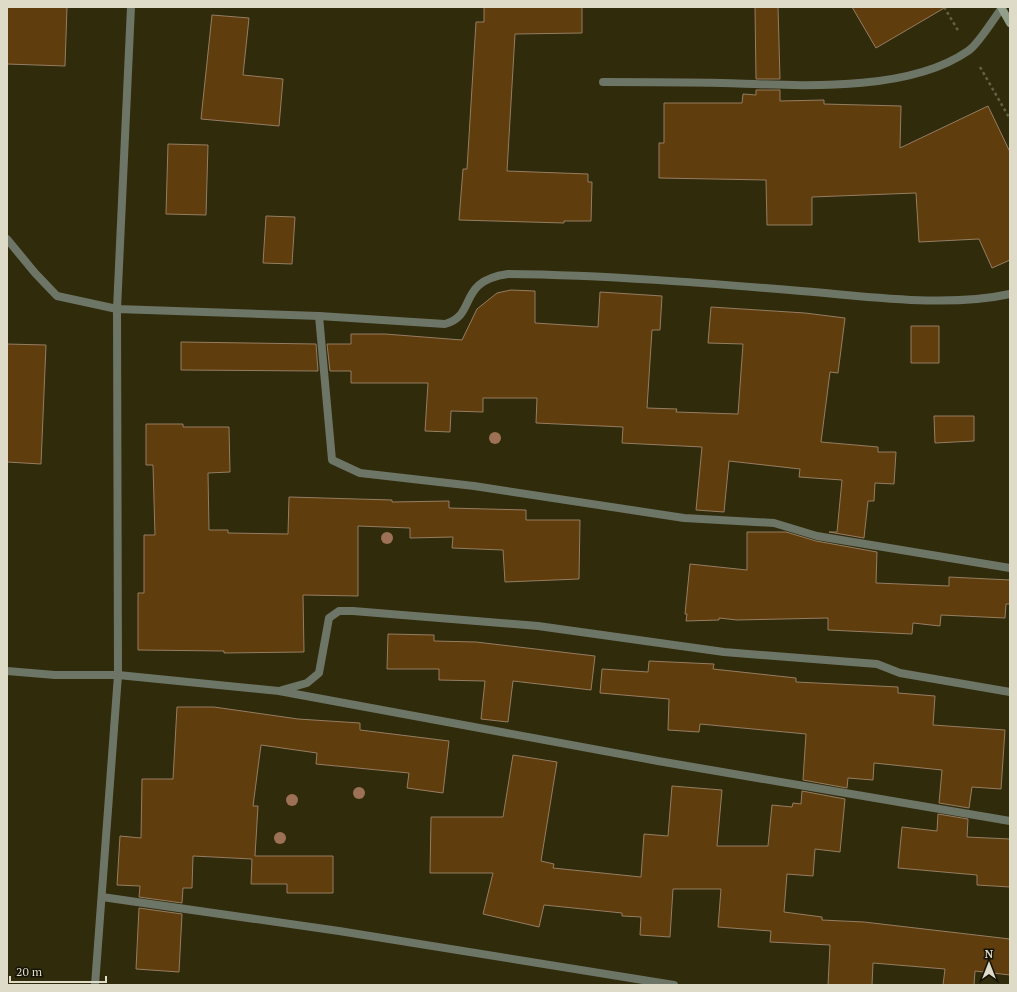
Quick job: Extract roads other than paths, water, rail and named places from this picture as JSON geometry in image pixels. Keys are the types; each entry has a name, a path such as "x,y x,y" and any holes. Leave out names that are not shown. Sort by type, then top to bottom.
{"main road":[{"path":"1001,7 1010,23"}],"street":[{"path":"95,985 118,674 117,309 130,7"},
{"path":"603,82 722,83 797,86 891,79 935,67 970,50 1001,7"},
{"path":"7,239 35,273 57,296 117,309 319,316 445,324 452,322 461,315 471,293 477,285 490,278 508,274 632,278 890,298 957,300 996,297 1010,294"},
{"path":"319,316 332,460 360,473 474,486 684,518 774,523 818,536 1010,568"},
{"path":"279,691 307,683 319,673 329,618 339,611 353,611 538,626 724,652 877,664 900,673 1010,692"},
{"path":"7,671 55,674 118,674 279,691 666,763 1010,821"},
{"path":"102,897 332,930 674,985"}]}
